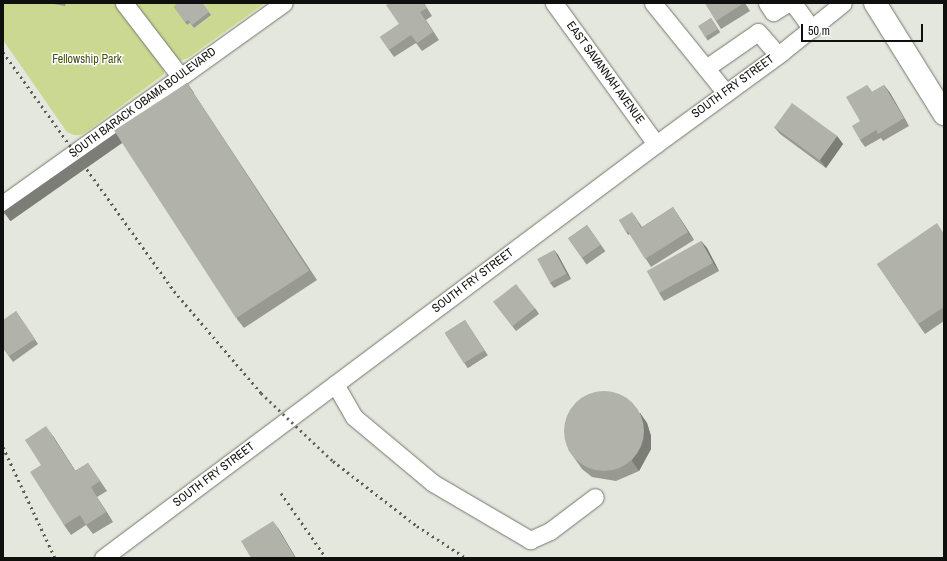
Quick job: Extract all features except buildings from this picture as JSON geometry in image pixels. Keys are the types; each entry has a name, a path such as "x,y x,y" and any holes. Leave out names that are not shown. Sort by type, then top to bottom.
{"highway":[{"path":"875,3 944,114"}],"street":[{"path":"124,3 180,76"},
{"name":"SOUTH BARACK OBAMA BOULEVARD","path":"3,204 284,3"},
{"name":"EAST SAVANNAH AVENUE","path":"554,3 656,144"},
{"path":"653,3 726,93"},
{"path":"767,3 774,12 788,3"},
{"path":"793,3 812,29"},
{"name":"SOUTH FRY STREET","path":"104,558 656,144 778,55 843,3"},
{"path":"706,68 758,32 778,55"},
{"path":"335,384 354,417 433,483 530,540 550,531 595,497"}],"green space":[{"name":"Fellowship Park","path":"3,3 116,3 164,66 164,74 81,135 74,135 67,132 3,40"},
{"path":"135,3 175,3 178,7 176,10 187,25 190,23 194,28 202,3 265,3 188,58 179,61"}],"railway":[{"path":"3,52 174,291 261,393 333,461 417,526 466,558"},
{"path":"3,447 55,558"},
{"path":"281,493 326,558"}]}
